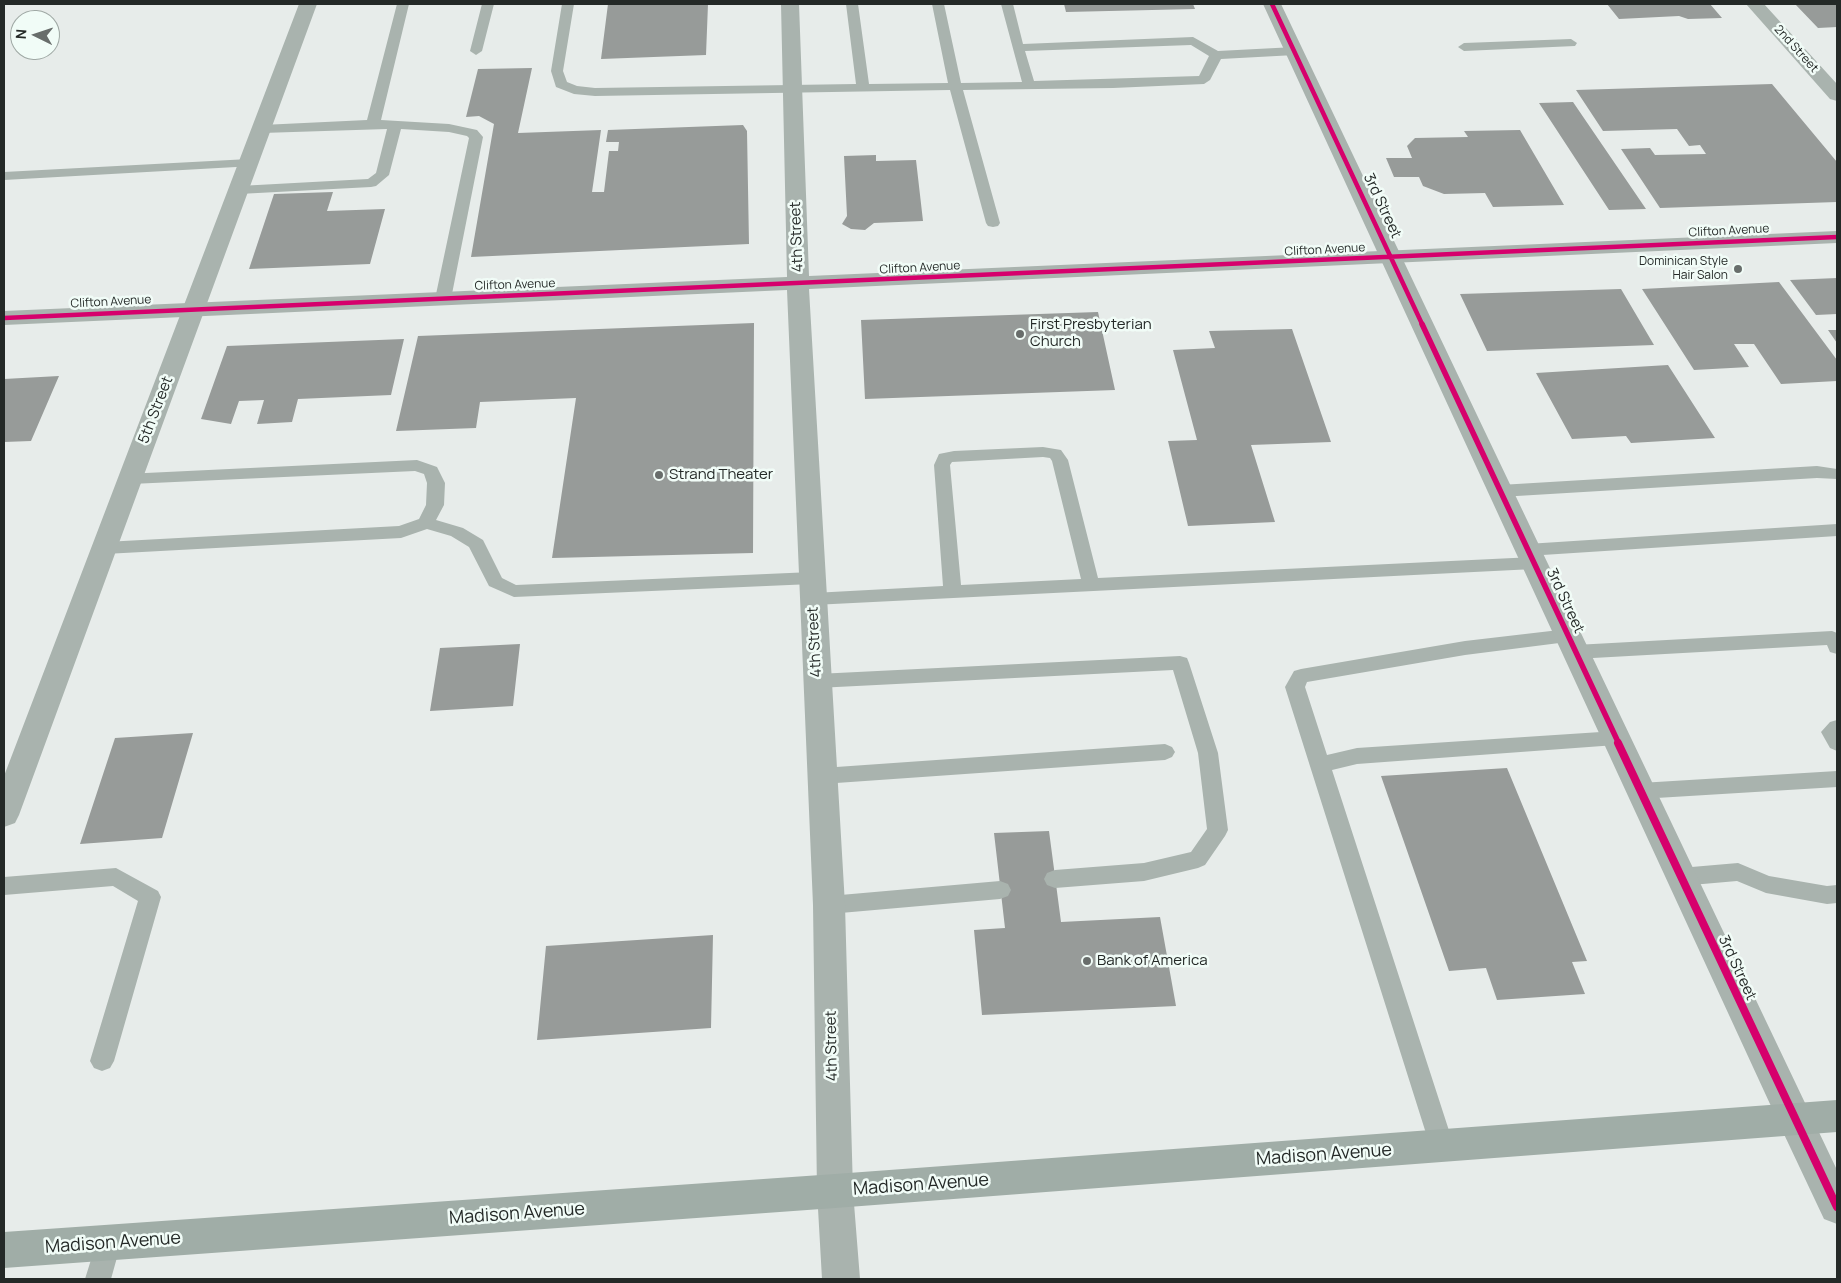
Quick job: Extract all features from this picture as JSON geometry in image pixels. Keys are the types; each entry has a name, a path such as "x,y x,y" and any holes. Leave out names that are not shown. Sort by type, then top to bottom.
{"highway":[{"name":"Madison Avenue","path":"4,1250 835,1191 1837,1116"}],"street":[{"name":"5th Street","path":"4,815 308,4"},
{"name":"4th Street","path":"790,4 798,284 828,905 835,1191 841,1279"},
{"name":"3rd Street","path":"1272,4 1680,877 1837,1207"},
{"name":"2nd Street","path":"1755,4 1837,94"},
{"name":"Clifton Avenue","path":"4,318 1837,237"}],"lane":[{"path":"373,124 403,4"},
{"path":"476,52 488,4"},
{"path":"568,4 558,71 561,84 574,90 595,92 1029,85 1204,80 1216,55"},
{"path":"852,4 863,88"},
{"path":"938,4 955,86 993,223"},
{"path":"1007,4 1029,85"},
{"path":"1018,48 1193,41 1216,55 1295,51"},
{"path":"1464,47 1572,43"},
{"path":"262,129 373,124 449,128 472,133 476,137 443,299"},
{"path":"239,190 371,184 382,175 395,125"},
{"path":"4,176 249,163"},
{"path":"953,592 942,465 945,458 954,456 1043,452 1055,454 1060,460 1091,585"},
{"path":"130,478 417,465 431,471 436,483 435,505 426,523"},
{"path":"1500,491 1817,472 1837,474"},
{"path":"105,548 401,532 426,523 457,532 477,544 495,582 514,591 813,588 953,592 1091,585 1530,556 1837,530"},
{"path":"1442,1146 1295,687 1301,676 1465,648 1832,638 1837,647"},
{"path":"817,681 1180,663 1208,753 1218,830 1198,859 1144,872 1055,880"},
{"path":"1837,727 1831,732 1837,743"},
{"path":"1321,768 1323,764 1357,756 1616,738"},
{"path":"822,776 1164,752"},
{"path":"1640,791 1837,779"},
{"path":"1680,877 1738,872 1766,884 1827,895 1837,894"},
{"path":"4,886 116,877 150,897 102,1061"},
{"path":"828,905 1000,890"},
{"path":"98,1279 108,1243"}],"building":[{"path":"608,4 708,4 706,55 601,59"},
{"path":"1064,4 1193,4 1195,9 1066,12"},
{"path":"1607,4 1710,4 1722,18 1688,19 1679,16 1619,19"},
{"path":"1795,4 1837,4 1837,27 1818,28"},
{"path":"532,68 518,133 601,130 592,192 604,192 609,151 618,151 619,142 606,142 608,130 743,125 747,131 749,244 471,257 494,124 479,116 466,117 478,69"},
{"path":"1772,84 1837,162 1837,202 1660,208 1621,149 1650,148 1655,155 1706,154 1700,145 1689,146 1677,129 1603,131 1576,90"},
{"path":"1573,102 1646,209 1609,210 1539,103"},
{"path":"1520,130 1564,205 1493,207 1485,193 1444,194 1423,186 1419,177 1394,177 1386,158 1412,158 1407,146 1415,138 1468,137 1464,131"},
{"path":"876,155 876,161 916,160 923,221 874,223 865,230 851,229 842,224 847,216 844,156"},
{"path":"333,192 327,211 385,209 370,264 249,269 274,194"},
{"path":"1837,278 1837,314 1816,315 1790,280"},
{"path":"1779,282 1837,360 1837,381 1781,384 1754,344 1734,344 1749,367 1694,370 1642,289"},
{"path":"1621,289 1654,345 1487,351 1460,294"},
{"path":"1098,312 1115,390 865,399 861,320"},
{"name":"Strand Theater","path":"754,323 753,553 552,558 576,398 480,402 476,428 396,431 418,336"},
{"path":"1292,329 1331,442 1251,445 1275,522 1188,526 1168,441 1197,440 1173,350 1215,348 1209,331"},
{"path":"1828,330 1837,330 1837,343"},
{"path":"404,339 391,395 298,399 292,422 257,424 264,400 239,401 231,424 201,419 227,346"},
{"path":"1668,365 1715,438 1631,443 1626,436 1572,439 1536,373"},
{"path":"59,376 31,441 4,442 4,379"},
{"path":"520,644 513,706 430,711 440,648"},
{"path":"193,733 162,838 80,844 115,738"},
{"path":"1507,768 1587,961 1572,962 1585,994 1497,1000 1486,968 1449,971 1381,776"},
{"path":"1049,831 1061,922 1160,917 1176,1006 982,1015 974,930 1005,928 994,833"},
{"path":"713,935 711,1028 537,1040 546,946"}],"cycle path":[{"path":"1272,4 1794,1119 1837,1207"},
{"path":"4,318 1837,237"}],"place":[{"name":"Dominican Style Hair Salon","path":"1738,269"},
{"name":"First Presbyterian Church","path":"1020,334"},
{"name":"Strand Theater","path":"659,475"},
{"name":"Bank of America","path":"1087,961"}]}
